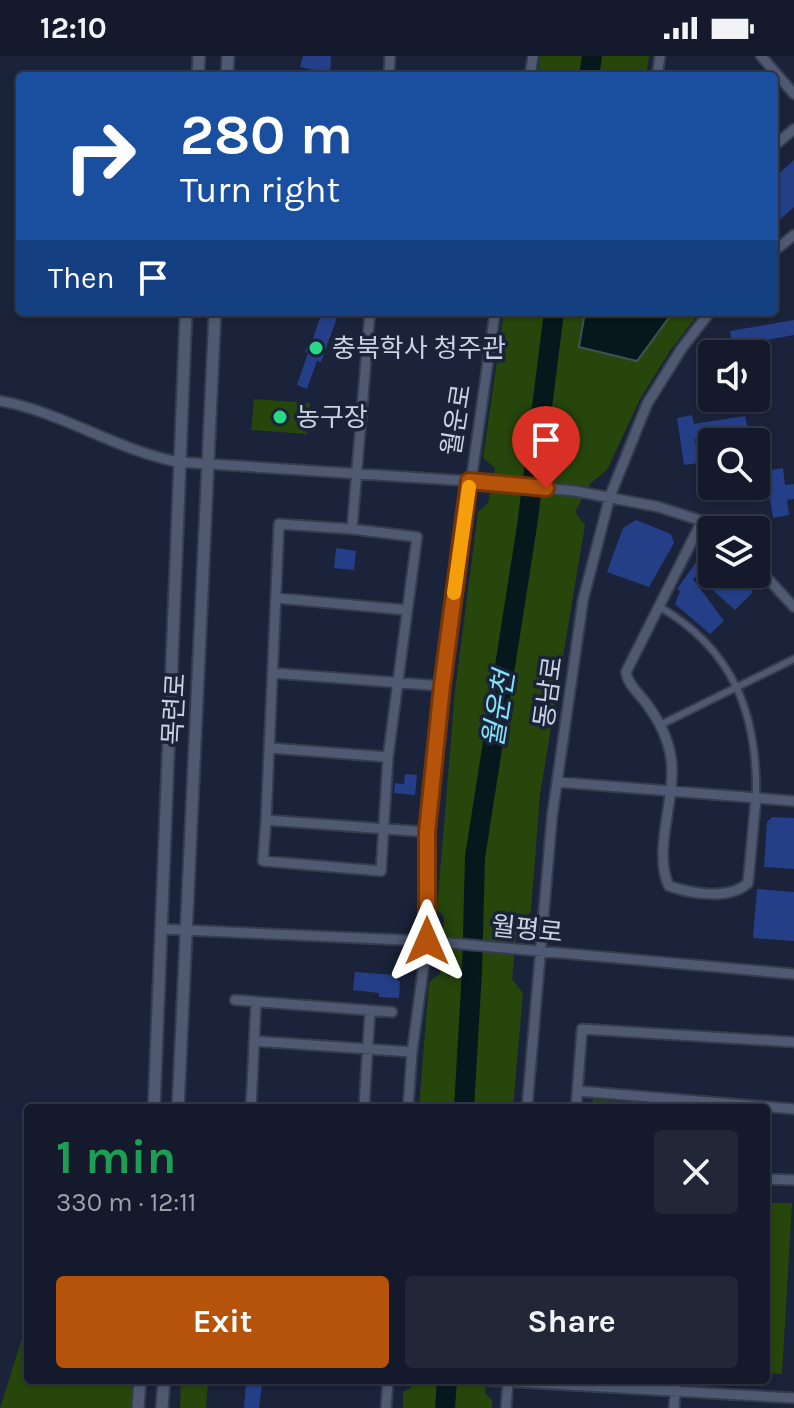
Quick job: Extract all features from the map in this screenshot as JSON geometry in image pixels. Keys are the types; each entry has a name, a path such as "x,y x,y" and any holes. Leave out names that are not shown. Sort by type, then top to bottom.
{"street":[{"path":"761,56 775,72"},
{"path":"778,76 794,94"},
{"path":"778,143 794,129"},
{"path":"778,248 794,235"},
{"name":"목련로","path":"154,1104 186,316"},
{"name":"목련로","path":"178,1104 215,316"},
{"path":"352,529 370,316"},
{"name":"월운로","path":"408,1104 427,941 427,832 442,686 494,316"},
{"name":"동남로","path":"527,1104 552,817 583,600 610,496 647,404 682,348 707,316"},
{"path":"0,401 44,413 151,456 178,462 575,491 610,496 698,520"},
{"path":"279,524 352,529 417,537 388,757 381,871 263,861 279,524"},
{"path":"658,606 681,619 704,639 722,661 749,715 757,759 748,883 740,890 729,893 683,891 669,886 664,876 672,792 671,758 660,725 631,685 626,672 658,606 698,529"},
{"path":"770,581 794,607"},
{"path":"276,598 407,610"},
{"path":"660,725 794,659"},
{"path":"273,673 442,686"},
{"path":"270,748 388,757"},
{"path":"557,782 794,801"},
{"path":"266,820 427,832"},
{"name":"월평로","path":"160,929 427,941 794,974"},
{"path":"235,1000 392,1012"},
{"path":"251,1104 256,1002"},
{"path":"364,1104 370,1011"},
{"path":"576,1104 582,1029 794,1042"},
{"path":"254,1041 412,1052"},
{"path":"578,1091 734,1104"},
{"path":"770,1107 794,1109"},
{"path":"770,1179 794,1180"},
{"path":"138,1408 140,1384"},
{"path":"162,1408 164,1384"},
{"path":"386,1408 388,1384"},
{"path":"506,1408 508,1384"},
{"path":"558,1384 794,1398"},
{"path":"674,1408 676,1384"}],"green space":[{"path":"540,56 649,56 647,72 538,72"},
{"path":"503,316 697,316 670,351 640,399 607,470 591,483 575,512 585,525 540,794 531,911 517,928 512,979 523,993 513,1104 419,1104 429,982 440,974 444,917 437,910 455,691 478,512 488,503 495,468 483,458"},
{"name":"농구장","path":"254,399 310,403 307,434 251,430"},
{"path":"593,1099 645,1104 592,1104"},
{"path":"770,1203 792,1203 782,1374 770,1373"},
{"path":"24,1332 24,1384 134,1384 131,1408 0,1408"},
{"path":"181,1384 208,1384 206,1408 180,1408"},
{"path":"410,1384 486,1384 485,1393 492,1400 492,1408 403,1408 403,1392 411,1388"}],"shaded area":[{"path":"584,316 670,316 637,361 579,347"}],"building":[{"path":"303,56 331,56 330,72 313,72 300,67"},
{"path":"794,160 794,207 778,221 778,174"},
{"name":"충북학사 청주관","path":"321,316 338,316 321,362 317,361 307,389 297,385 308,353 305,352 308,344 311,345"},
{"path":"794,320 794,335 766,340 731,340 730,331"},
{"path":"692,415 694,424 745,416 748,428 698,428 698,438 695,439 698,463 684,465 677,418"},
{"path":"783,468 785,485 794,484 794,499 787,500 789,515 773,518 770,470"},
{"path":"636,520 671,534 674,543 649,587 607,572 623,528"},
{"path":"336,548 356,551 354,570 334,568"},
{"path":"698,559 698,577 693,579 724,621 710,634 675,604 680,591 677,589"},
{"path":"710,588 748,588 753,592 735,610"},
{"path":"405,774 417,775 415,795 394,793 395,783 404,784"},
{"path":"772,817 794,818 794,869 764,867 767,822"},
{"path":"757,889 794,892 794,941 753,938"},
{"path":"355,972 393,975 400,982 399,998 379,997 379,993 353,990"},
{"path":"246,1384 262,1384 259,1408 244,1408"}],"waterway":[{"name":"월운천","path":"590,72 592,56"},
{"name":"월운천","path":"464,1104 475,857 527,526 553,316"},
{"name":"월운천","path":"445,1408 447,1384"}],"slow traffic":[{"path":"454,593 469,487"}],"place":[{"name":"충북학사 청주관","path":"316,348"},
{"name":"농구장","path":"280,417"}],"route":[{"path":"427,941 427,832 442,686 469,481 546,488"}]}
